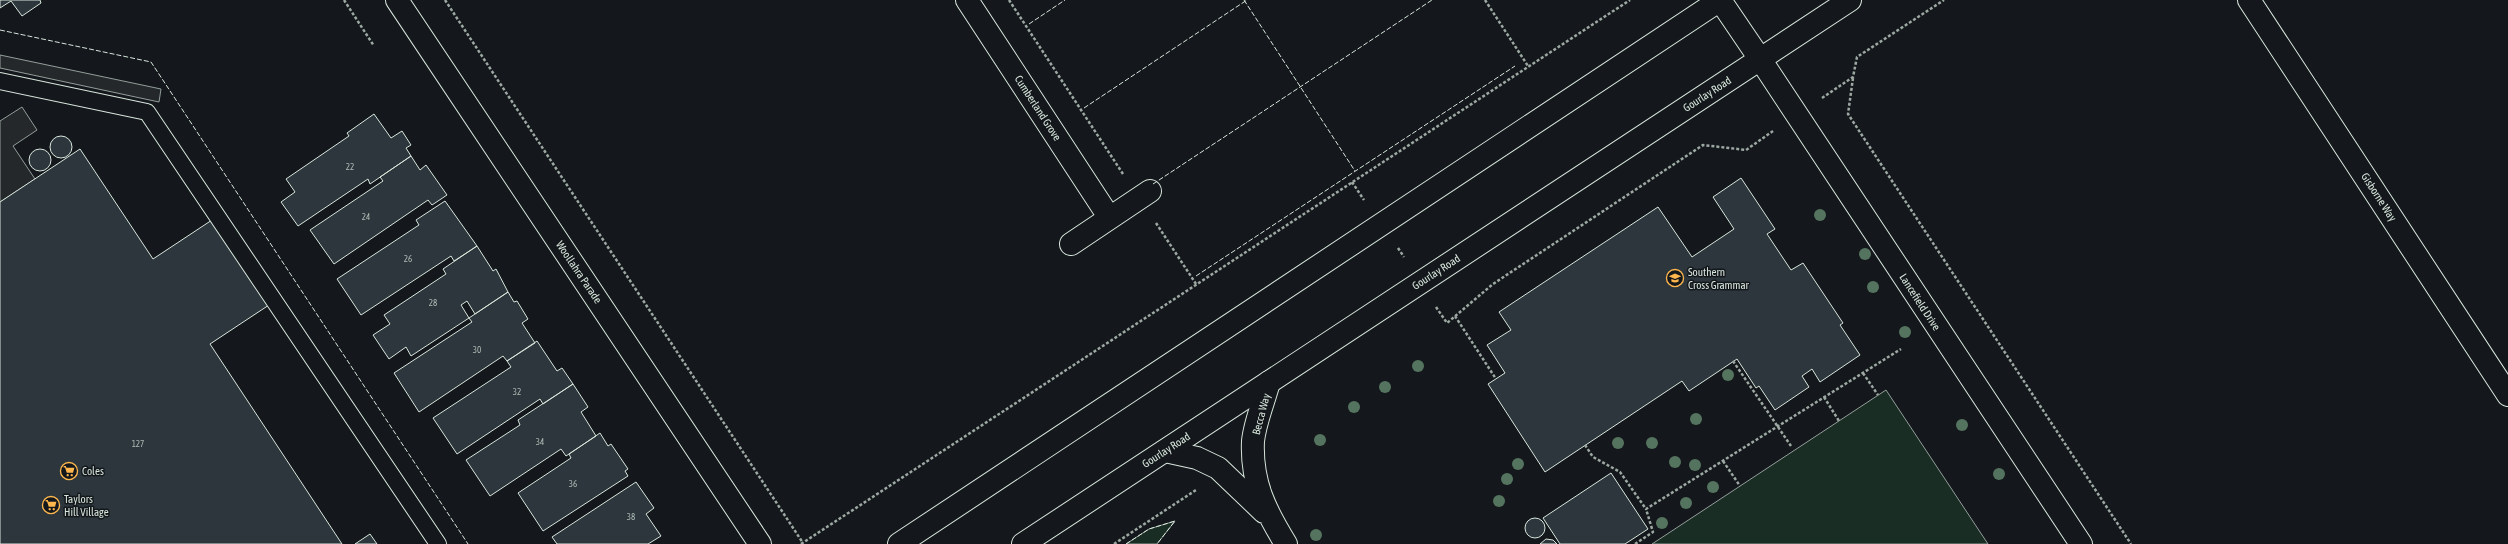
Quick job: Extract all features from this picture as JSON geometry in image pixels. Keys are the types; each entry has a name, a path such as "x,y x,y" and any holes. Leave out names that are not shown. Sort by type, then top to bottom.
{"street":[{"name":"Woollahra Parade","path":"397,0 760,544"},
{"name":"Cumberland Grove","path":"967,0 1109,217"},
{"path":"899,544 1720,0"},
{"name":"Lancefield Drive","path":"1720,0 2081,544"},
{"name":"Gourlay Road","path":"1023,544 1850,0"},
{"name":"Gisborne Way","path":"2249,0 2508,395"},
{"path":"1071,244 1144,194"},
{"name":"Becca Way","path":"1269,382 1253,440 1254,477 1268,516 1286,544"},
{"name":"Becca Way","path":"1165,451 1197,458 1218,468 1268,516"}],"lane":[{"path":"0,81 146,112 438,544"}],"path":[{"path":"344,0 374,46"},
{"path":"445,0 802,543 1630,0"},
{"path":"1009,0 1144,194 1196,284"},
{"path":"1485,0 1528,67"},
{"path":"1944,0 1857,57 1848,114 2131,544"},
{"path":"1352,182 1447,323 1493,284 1703,145 1746,150 1853,77"},
{"path":"1455,316 1496,379"},
{"path":"1646,509 1901,349"},
{"path":"1733,361 1791,446"},
{"path":"1863,373 1878,395"},
{"path":"1824,397 1839,421"},
{"path":"1585,445 1594,457 1620,472 1646,509 1653,532 1635,544"},
{"path":"1723,461 1740,486"},
{"path":"1114,544 1201,487"}],"green space":[{"path":"1886,390 1988,544 1652,544"},
{"path":"1175,521 1157,544 1126,544 1149,529"}],"shaded area":[{"path":"0,55 161,89 159,102 0,68"},
{"path":"22,107 37,130 13,146 35,179 0,202 0,121"}],"building":[{"path":"0,0 40,0 41,3 22,16 11,1 0,8"},
{"path":"374,114 391,138 402,131 411,145 406,148 411,156 370,184 368,179 298,226 281,202 295,192 286,179 349,136 347,133"},
{"path":"61,136 69,139 72,147 69,155 61,158 53,155 50,147 53,139"},
{"path":"40,149 48,152 51,160 48,168 40,171 32,168 29,160 32,152"},
{"path":"80,149 153,259 212,220 269,305 210,344 342,544 0,544 0,202"},
{"path":"411,156 420,170 426,165 447,195 432,205 428,200 334,264 310,230 383,181 380,177"},
{"path":"1741,178 1775,229 1767,234 1791,270 1803,263 1843,323 1840,325 1860,355 1820,382 1812,369 1802,376 1809,387 1775,410 1759,386 1756,388 1737,359 1689,391 1682,381 1545,472 1488,384 1505,373 1487,345 1511,330 1499,312 1658,207 1692,257 1734,229 1713,197"},
{"path":"445,201 477,246 454,261 451,256 361,315 337,279 419,225 416,220"},
{"path":"477,246 493,271 496,269 508,292 475,314 467,301 461,305 469,318 411,356 406,347 389,359 373,335 390,324 384,315 446,274 443,269"},
{"path":"508,292 514,302 517,301 528,319 522,323 535,343 507,361 503,356 419,412 394,373 472,322 469,318"},
{"path":"537,341 557,371 562,368 573,384 543,404 540,399 457,454 433,418 511,367 507,361"},
{"path":"573,384 588,407 581,412 596,436 566,456 561,449 490,496 466,460 520,425 518,420"},
{"path":"600,433 608,446 611,444 628,469 625,471 628,476 543,531 518,493 571,458 569,454"},
{"path":"1611,473 1648,529 1625,544 1560,544 1543,518"},
{"path":"636,482 654,508 646,514 661,536 648,544 557,544 552,537"},
{"path":"1535,518 1542,521 1545,528 1542,535 1535,538 1528,535 1525,528 1528,521"},
{"path":"370,534 377,544 355,544"},
{"path":"1546,539 1553,540 1557,544 1540,544"}],"fence":[{"path":"1029,24 1065,0"},
{"path":"1244,0 1355,171"},
{"path":"1084,108 1247,0"},
{"path":"1153,184 1432,0"},
{"path":"0,30 151,62 468,544"},
{"path":"1196,276 1515,66"},
{"path":"1126,544 1149,529 1175,521 1157,544"}],"place":[{"name":"Southern Cross Grammar","path":"1675,278"},
{"name":"Coles","path":"69,471"},
{"name":"Taylors Hill Village","path":"51,505"}]}
